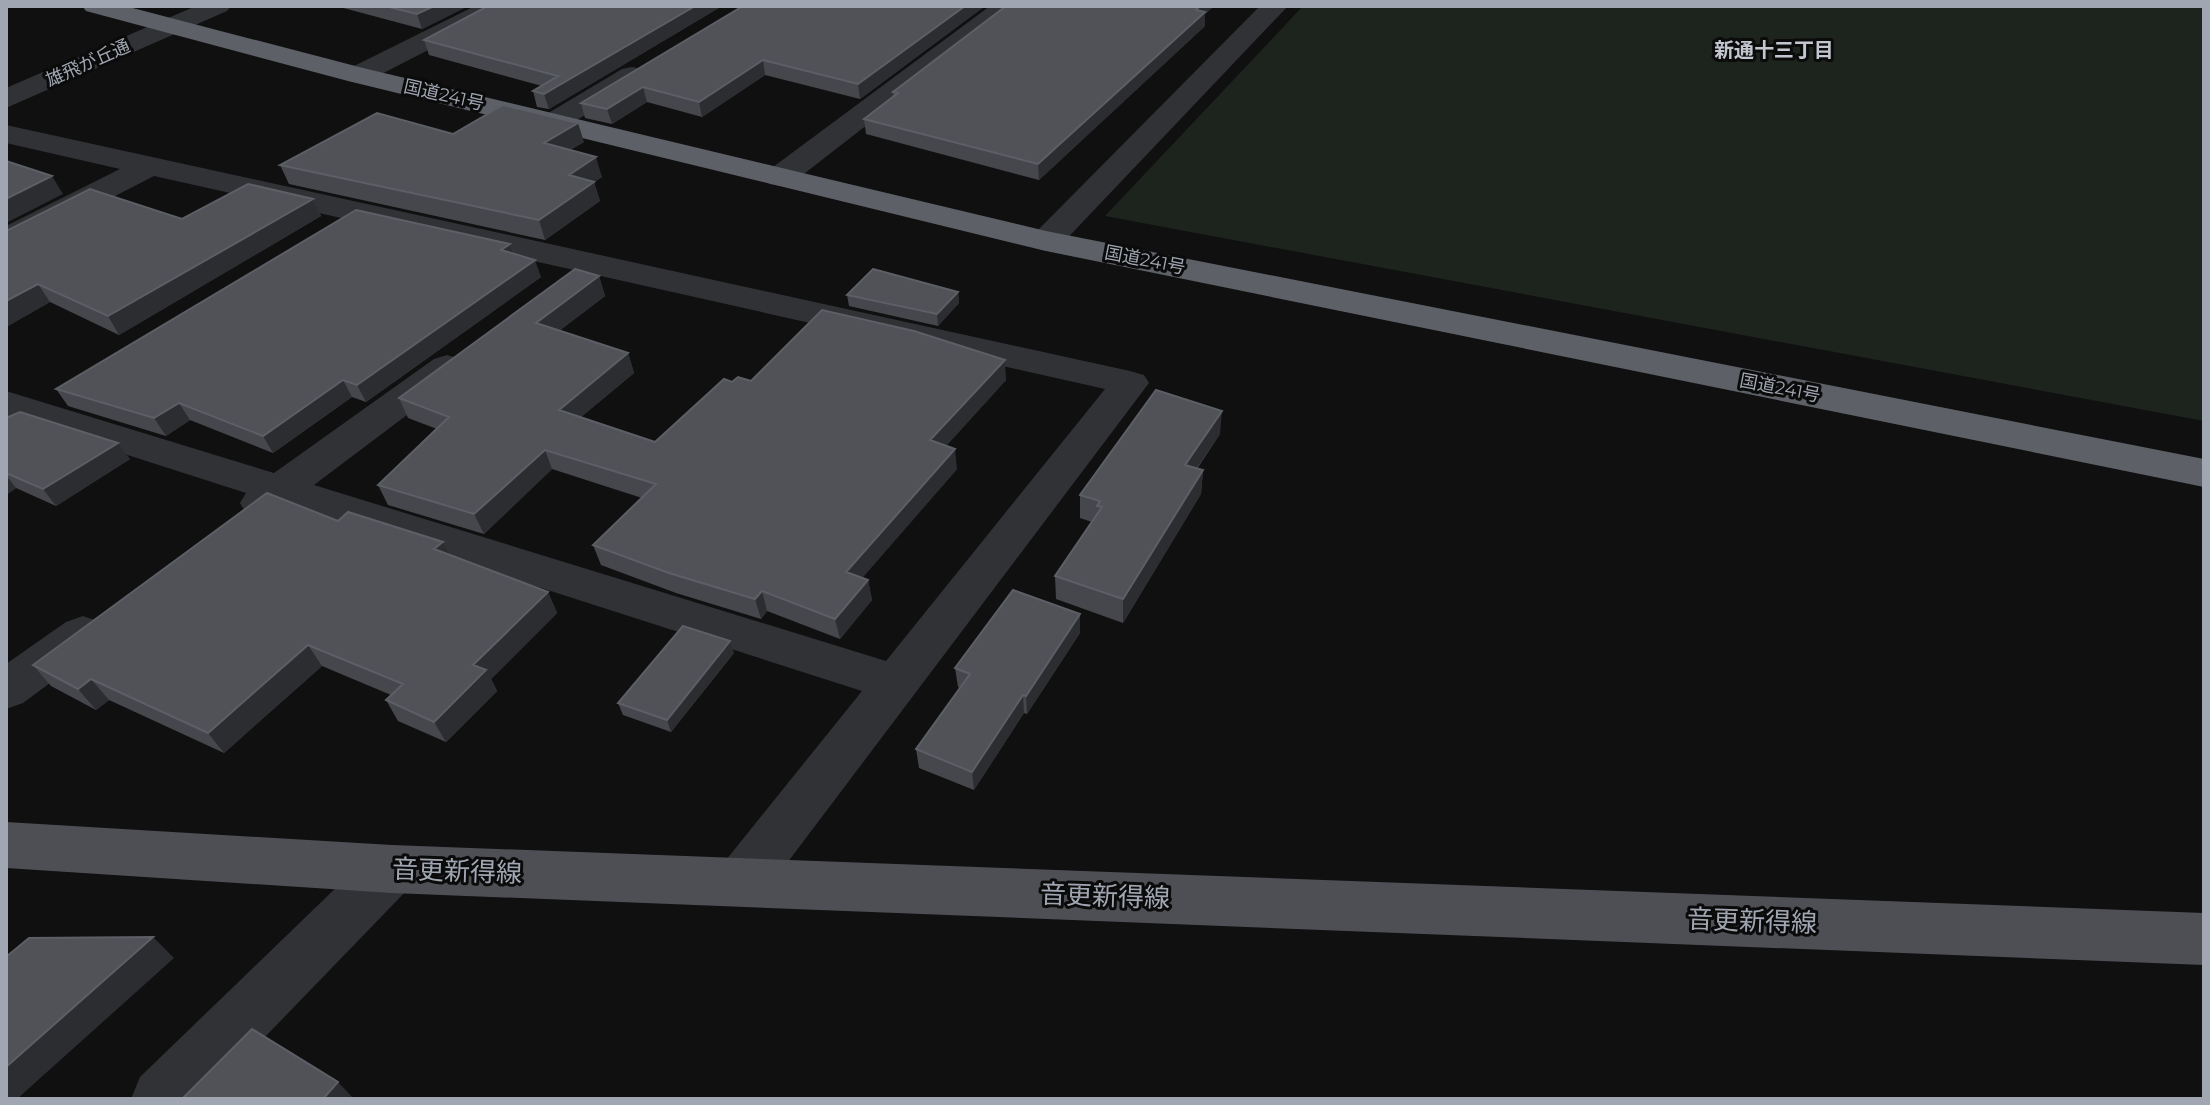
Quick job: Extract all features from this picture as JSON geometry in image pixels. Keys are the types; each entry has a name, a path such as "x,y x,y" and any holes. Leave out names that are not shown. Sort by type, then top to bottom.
{"highway":[{"name":"国道241号","path":"95,6 358,75 1046,241 2204,473"}],"main road":[{"name":"音更新得線","path":"6,845 392,869 2204,939"}],"street":[{"name":"雄飛が丘通","path":"6,99 218,6"},
{"path":"358,75 495,6"},
{"path":"780,177 1007,6"},
{"path":"1046,241 1275,6"},
{"path":"555,121 651,63"},
{"path":"6,134 1130,383 741,882"},
{"path":"6,239 150,166"},
{"path":"319,236 358,212"},
{"path":"549,292 588,263"},
{"path":"230,526 472,348"},
{"path":"13,412 68,386"},
{"path":"13,412 280,490 896,683"},
{"path":"6,690 118,608"},
{"path":"162,1099 392,869"}],"shaded area":[{"path":"1303,6 2204,6 2204,421 1105,216"}],"building":[{"path":"385,6 434,6 417,14"},
{"path":"488,6 695,6 544,94 533,91 558,76 424,40"},
{"path":"743,6 965,6 858,84 763,60 699,102 643,87 607,109 581,103"},
{"path":"1006,6 1200,6 1196,10 1205,12 1038,164 864,119 898,93 893,92"},
{"path":"503,105 578,123 544,143 596,157 569,175 594,182 539,220 280,165 377,113 453,134"},
{"path":"6,161 52,176 6,199"},
{"path":"248,184 313,199 108,316 38,284 6,301 6,231 90,189 182,219"},
{"path":"356,210 510,244 501,250 535,260 357,385 343,380 263,436 179,403 154,418 56,389"},
{"path":"575,269 599,276 536,323 628,353 559,410 655,442 724,379 732,382 738,377 751,381 822,310 914,331 1005,360 930,440 955,449 846,572 868,580 835,619 762,591 755,599 669,573 593,545 656,484 545,450 474,514 378,485 449,417 399,398"},
{"path":"873,269 958,292 937,314 847,295"},
{"path":"1156,390 1222,411 1185,465 1203,470 1123,599 1055,576 1102,507 1097,506 1100,501 1080,495"},
{"path":"20,412 118,443 43,489 6,473 6,418"},
{"path":"267,493 338,521 348,512 443,542 434,549 548,592 473,665 486,670 434,722 386,700 403,684 308,645 208,733 91,679 78,689 33,665"},
{"path":"1013,590 1080,614 972,772 916,749 970,674 955,668"},
{"path":"683,626 730,641 667,720 618,703"},
{"path":"153,937 6,1067 6,957 29,938"},
{"path":"252,1029 338,1082 323,1099 182,1099"}],"district":[{"name":"新通十三丁目","path":"1774,50"}]}
